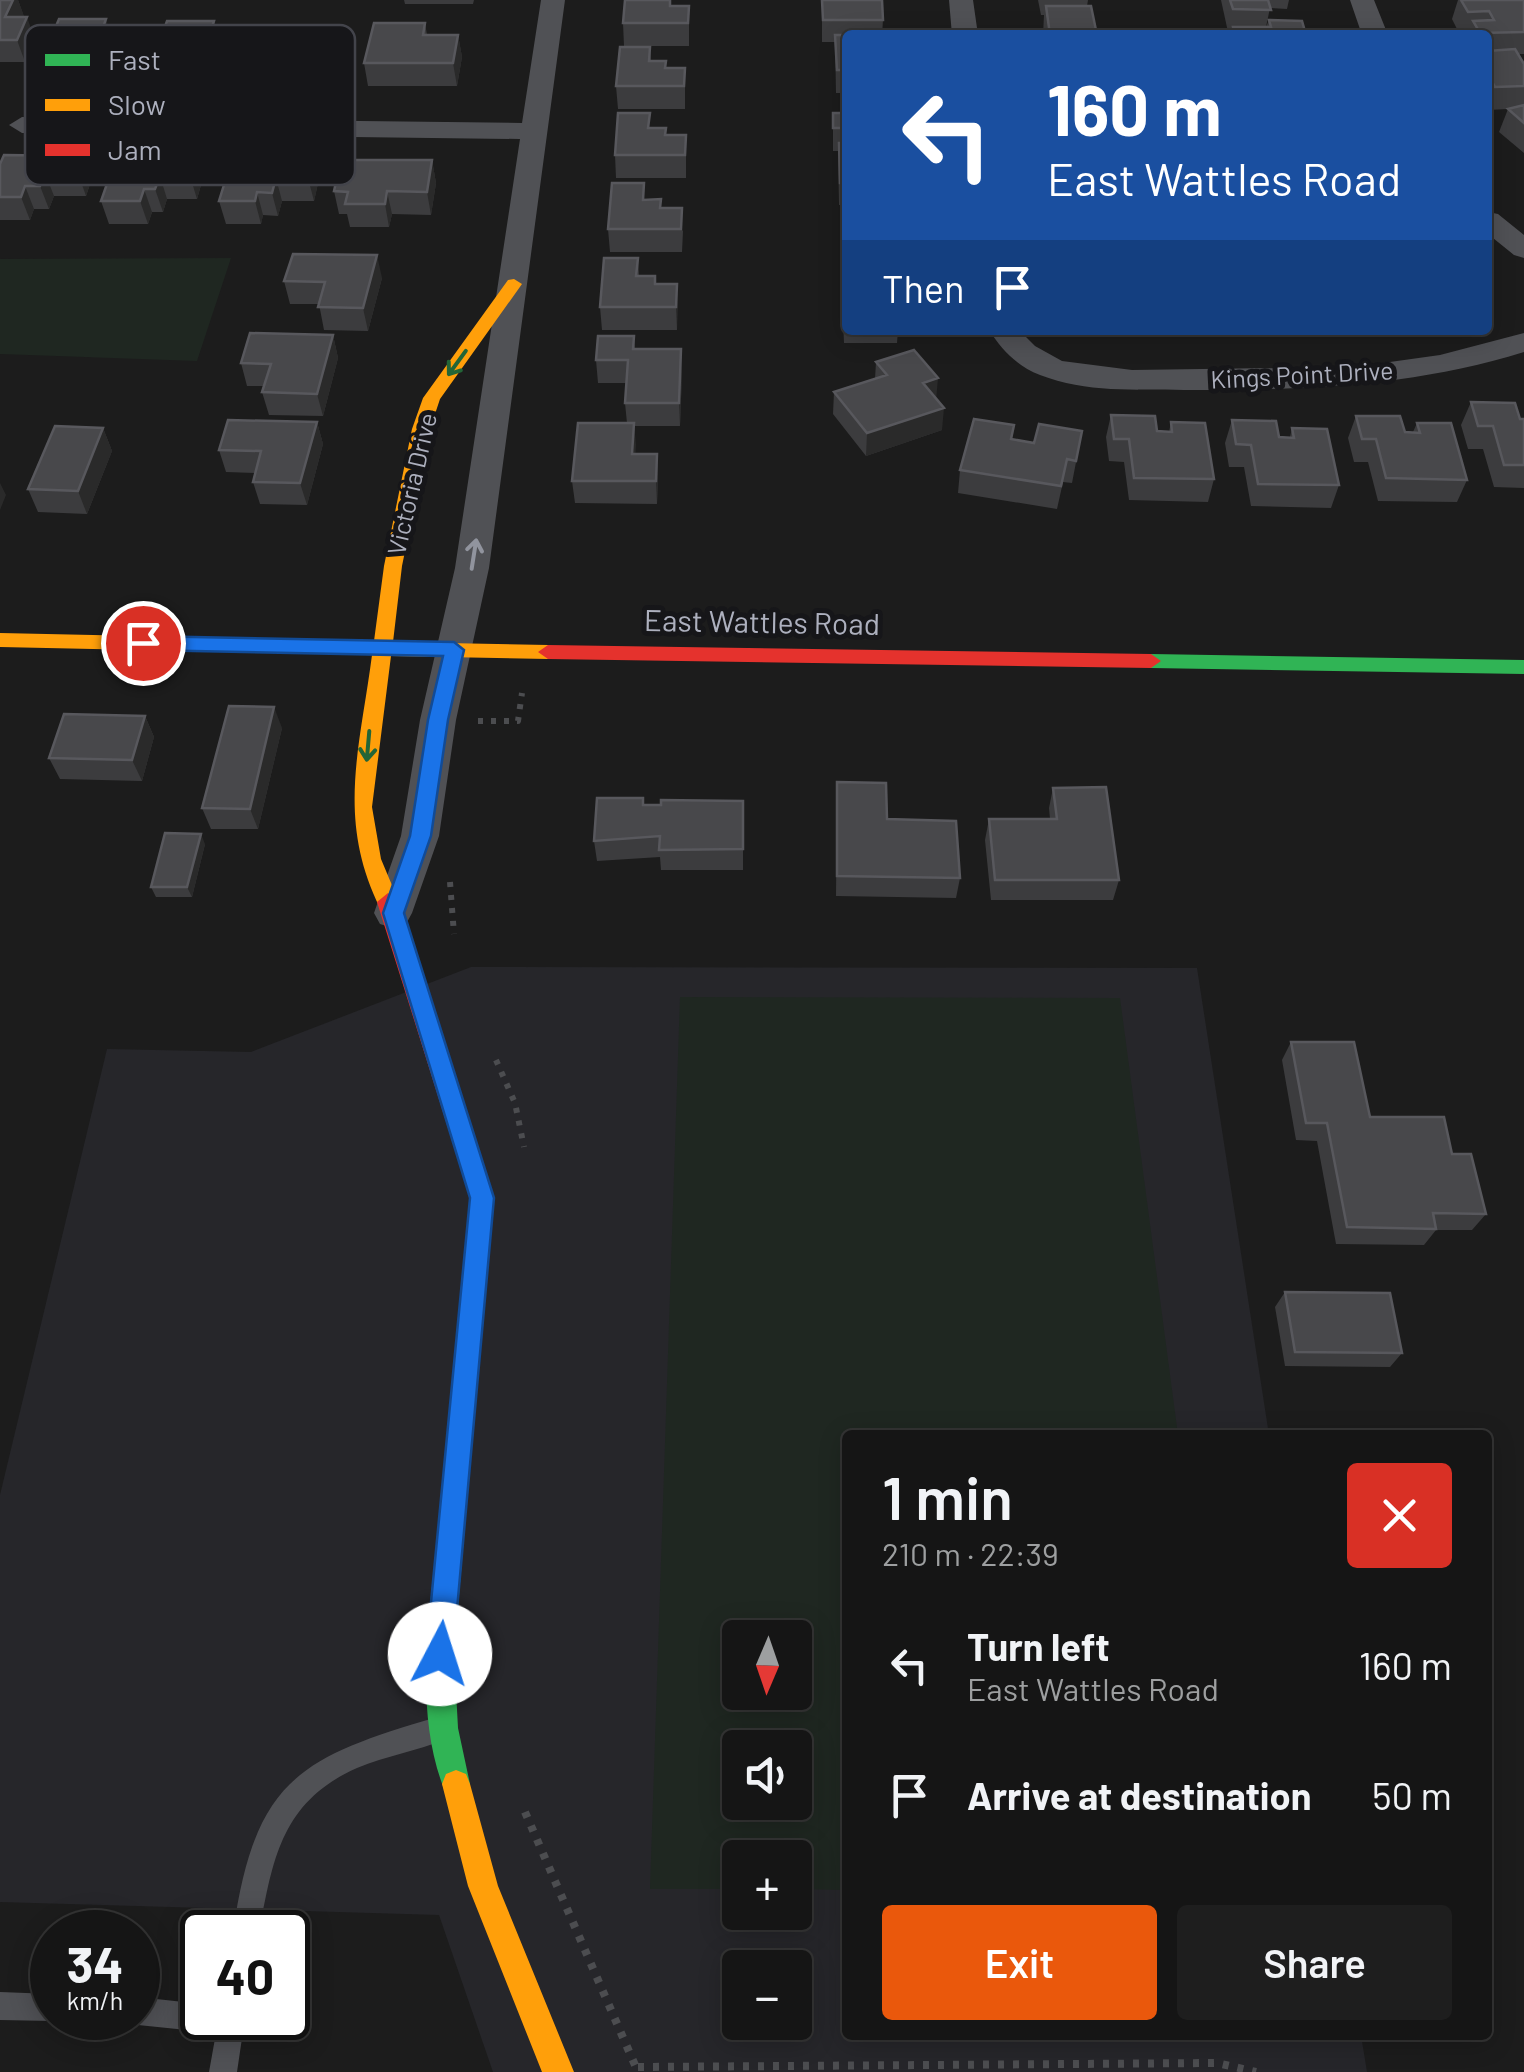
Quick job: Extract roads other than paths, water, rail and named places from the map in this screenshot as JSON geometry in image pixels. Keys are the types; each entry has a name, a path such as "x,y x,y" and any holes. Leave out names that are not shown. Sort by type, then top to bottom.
{"street":[{"name":"Victoria Drive","path":"394,913 420,836 438,720 472,568 553,0"},
{"path":"961,0 964,30"},
{"path":"1362,0 1373,30"},
{"path":"355,129 536,131"},
{"path":"1492,223 1524,249"},
{"name":"Victoria Drive","path":"514,284 432,398 426,414 395,557 362,807 370,859 394,913 482,1198 440,1654 444,1728 483,1886 558,2072"},
{"name":"Kings Point Drive","path":"1008,335 1037,361 1077,375 1132,380 1313,380 1416,368 1524,342"},
{"name":"East Wattles Road","path":"0,640 381,650 1524,667"}],"lane":[{"path":"249,1910 256,1866 278,1813 311,1777 376,1747 444,1728"},
{"path":"0,2006 30,2006"},
{"path":"223,2072 228,2040"}]}
